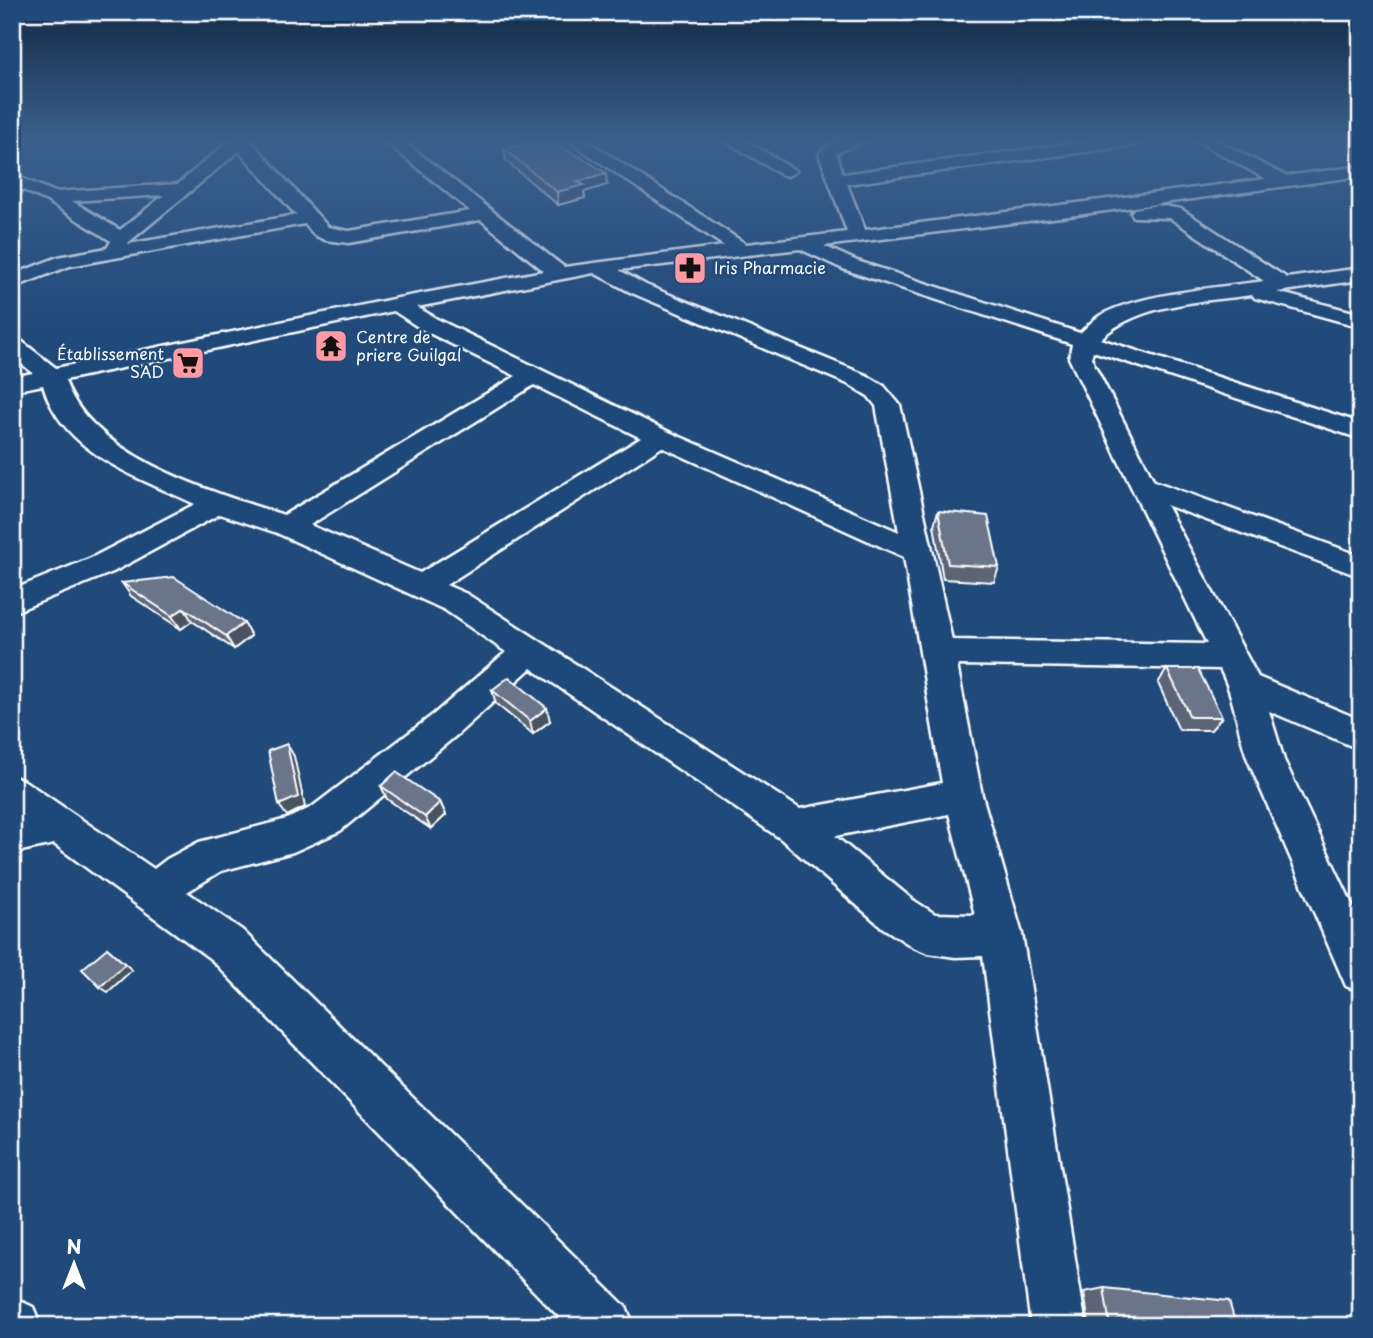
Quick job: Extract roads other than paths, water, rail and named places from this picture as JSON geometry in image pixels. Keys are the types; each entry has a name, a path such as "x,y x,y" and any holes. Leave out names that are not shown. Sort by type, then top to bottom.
{"street":[{"path":"60,202 117,246"},
{"path":"117,246 167,202"},
{"path":"295,202 325,233"},
{"path":"470,202 559,273"},
{"path":"669,202 741,249"},
{"path":"845,202 858,236"},
{"path":"12,384 559,273 1130,202"},
{"path":"837,259 1167,211 1284,285"},
{"path":"196,238 258,239 325,233 349,237 485,214"},
{"path":"12,282 65,261 117,246 196,238 309,218"},
{"path":"801,242 837,259 1361,431"},
{"path":"597,267 639,289 858,380 876,391 888,405 938,652 963,795 1001,934 1059,1326"},
{"path":"1361,274 1191,297 1130,311 1108,320 1084,341 1080,358 1142,486 1238,671 1266,761 1361,971"},
{"path":"1249,289 1361,321"},
{"path":"398,304 429,324 660,437 917,551"},
{"path":"12,345 51,376 59,399 85,433 115,457 218,504 287,526 456,602 795,827 898,914 928,933 955,937 1001,934"},
{"path":"287,526 532,376"},
{"path":"422,586 660,437"},
{"path":"1142,486 1361,567"},
{"path":"12,602 102,565 218,504"},
{"path":"155,893 181,872 213,855 293,835 326,819 446,724 529,651"},
{"path":"938,652 1238,671 1361,736"},
{"path":"12,792 227,945 607,1326"},
{"path":"795,827 963,795"},
{"path":"12,836 60,825"}],"place":[{"name":"Iris Pharmacie","path":"690,268"},
{"name":"Centre de priere Guilgal","path":"331,346"},
{"name":"Établissement SAD","path":"188,363"}]}
